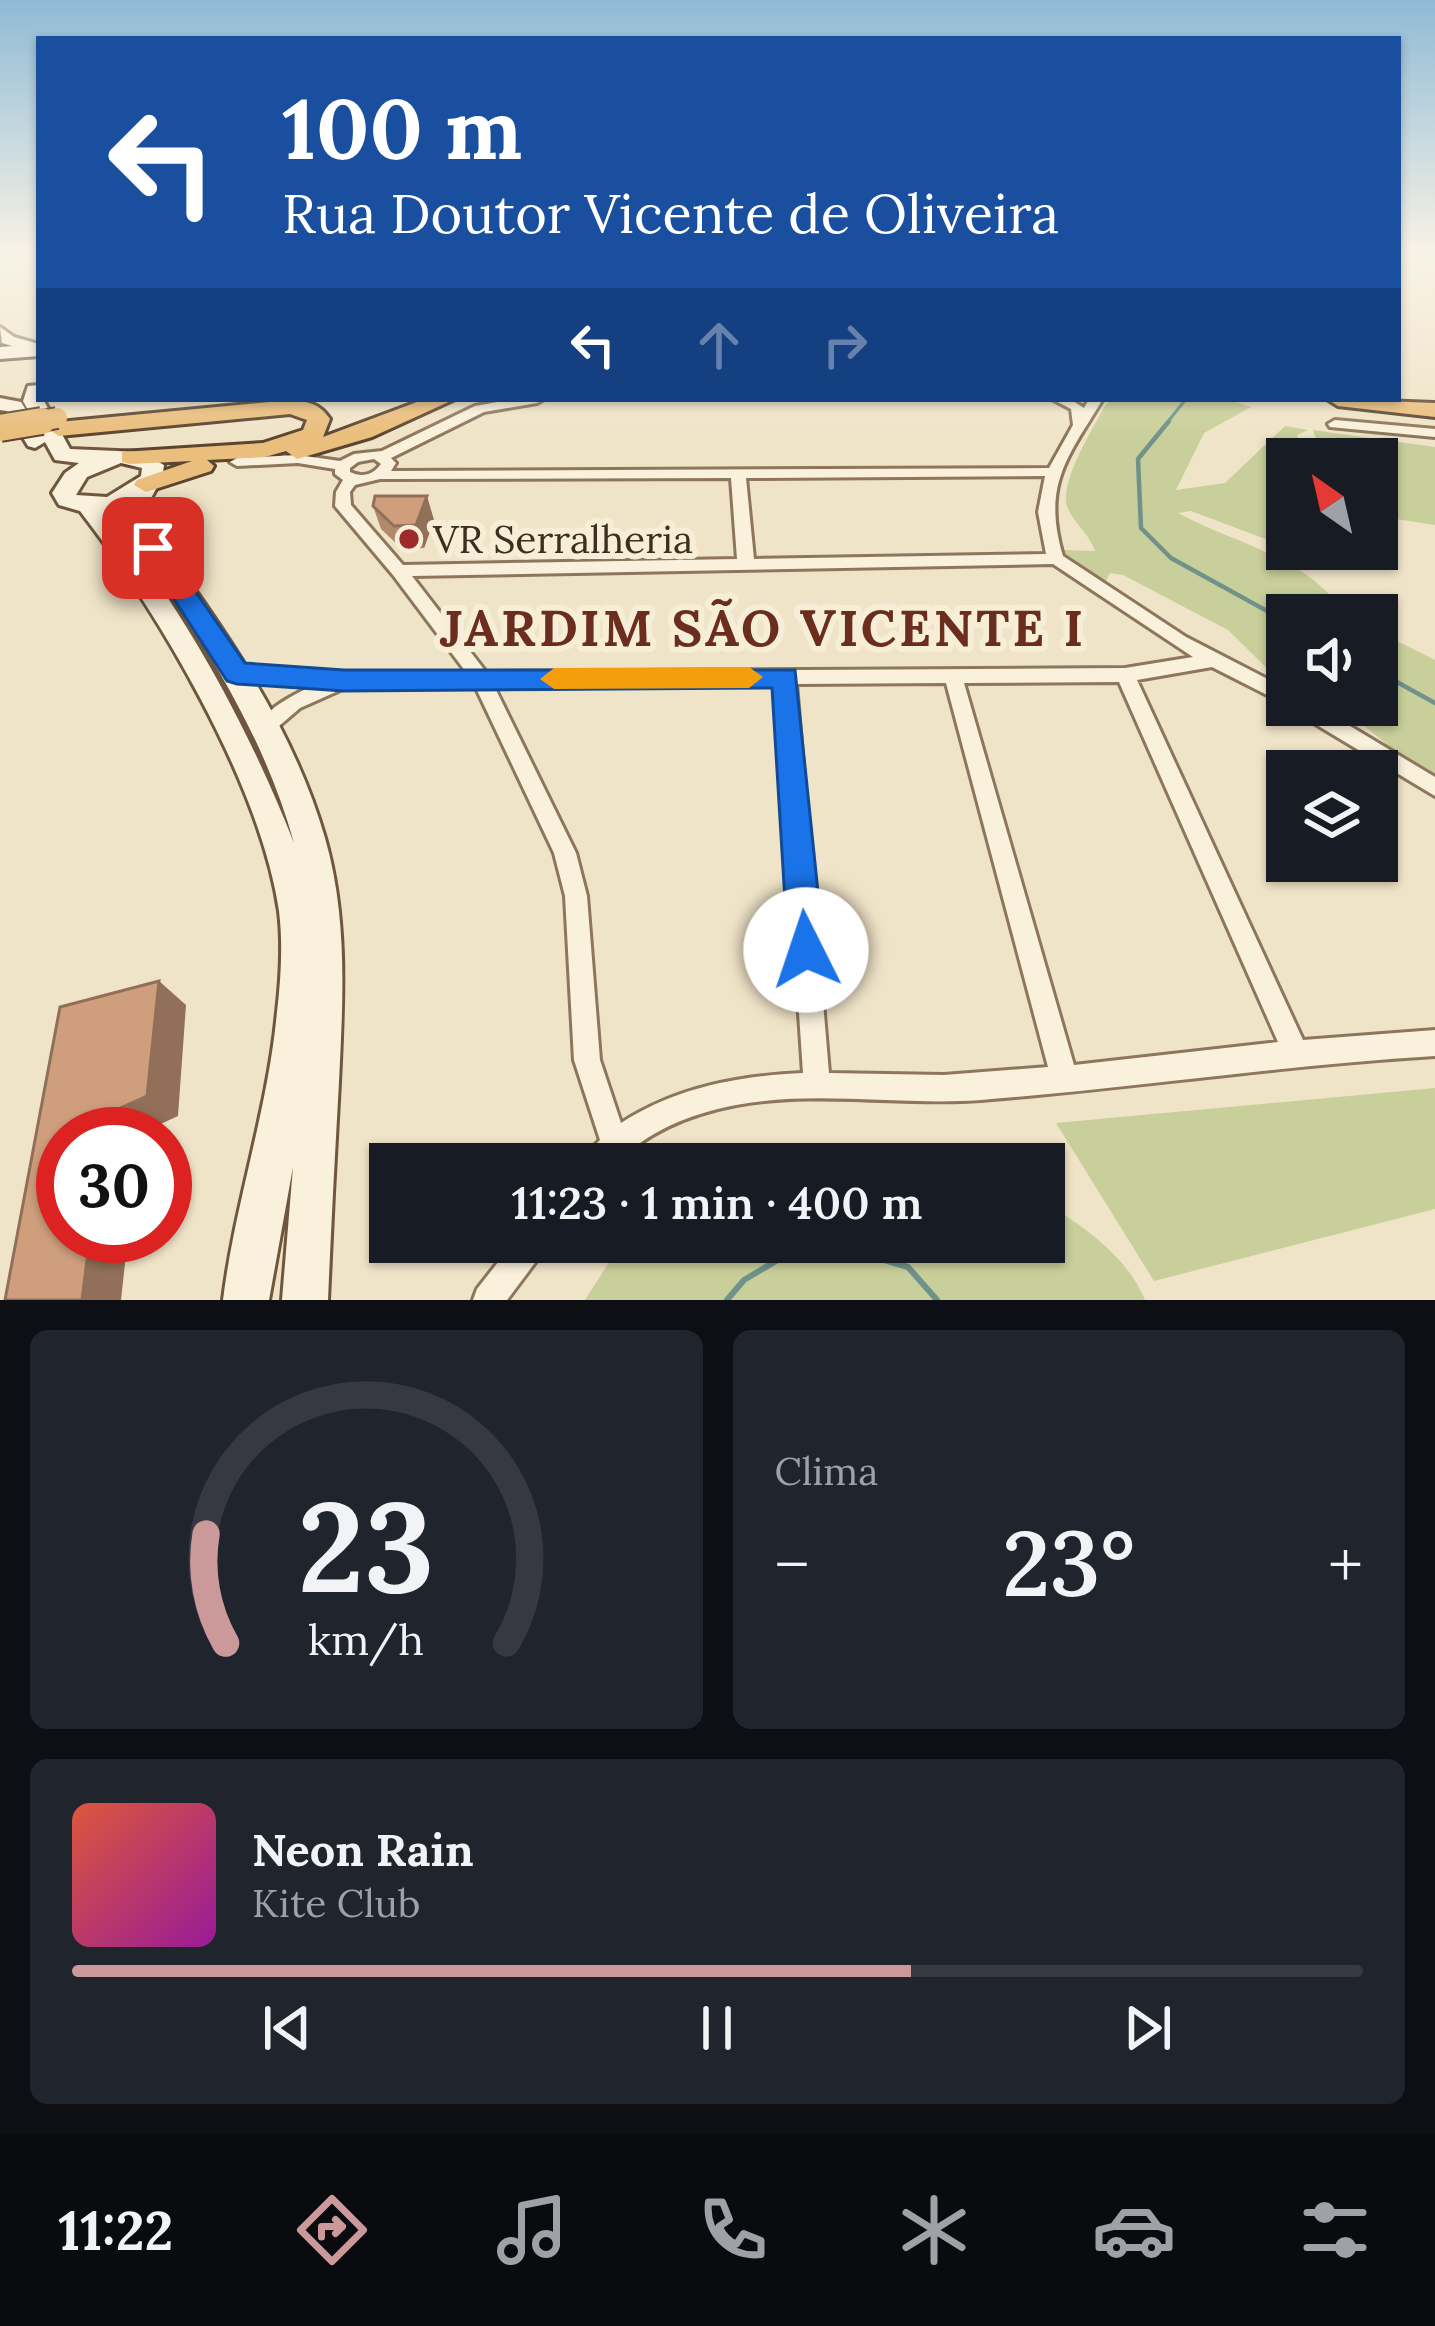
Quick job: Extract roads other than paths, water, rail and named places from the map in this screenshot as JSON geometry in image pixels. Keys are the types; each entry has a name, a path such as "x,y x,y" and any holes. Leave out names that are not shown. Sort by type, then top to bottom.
{"highway":[{"path":"1401,395 1435,399"},
{"path":"0,439 160,402"},
{"path":"109,411 174,402"},
{"path":"58,426 260,402"},
{"path":"144,488 190,467 297,452 364,433 437,402"},
{"path":"1364,402 1435,410"},
{"path":"0,428 290,407 310,410 319,419 313,434 285,446 121,458"}],"main road":[{"path":"0,353 36,349"},
{"path":"0,403 36,389"},
{"path":"36,392 33,401 63,455 153,465 130,516 237,673 298,791 313,838 326,927 305,1300"},
{"path":"0,403 14,406 67,500 88,506 116,502 144,488"},
{"path":"64,491 84,469 121,458"},
{"path":"88,506 154,590 213,690 285,854 297,903 299,964 286,1082 250,1251 246,1300"}],"street":[{"path":"0,332 8,340 36,348"},
{"path":"520,402 480,409 383,456 361,455 347,473 343,506 400,571 481,679 565,853 576,896 587,1060 603,1143"},
{"path":"1066,402 1077,407 1080,425"},
{"path":"1056,559 1045,519 1050,472 1094,402"},
{"path":"1335,424 1435,435"},
{"path":"380,476 389,467 383,456"},
{"path":"236,462 298,459 347,473 380,476 1050,472"},
{"path":"738,473 746,565"},
{"path":"400,571 1056,559 1118,603 1266,687"},
{"path":"237,673 344,680 1125,675 1215,660"},
{"path":"1125,675 1296,1054"},
{"path":"953,676 1064,1077"},
{"path":"785,677 817,1086"},
{"path":"265,727 305,696 344,680"},
{"path":"1334,726 1435,787"},
{"path":"620,1143 665,1112 708,1098 785,1085 975,1087 1435,1042"},
{"path":"488,1300 517,1263"}],"waterway":[{"path":"1166,424 1184,402"},
{"path":"1169,421 1138,459 1141,528 1171,558 1266,610"},
{"path":"1398,683 1435,703"},
{"path":"727,1300 744,1280 773,1263"},
{"path":"895,1263 908,1267 937,1300"}],"place":[{"name":"VR Serralheria","path":"409,539"}],"district":[{"name":"JARDIM SÃO VICENTE I","path":"763,627"}]}
